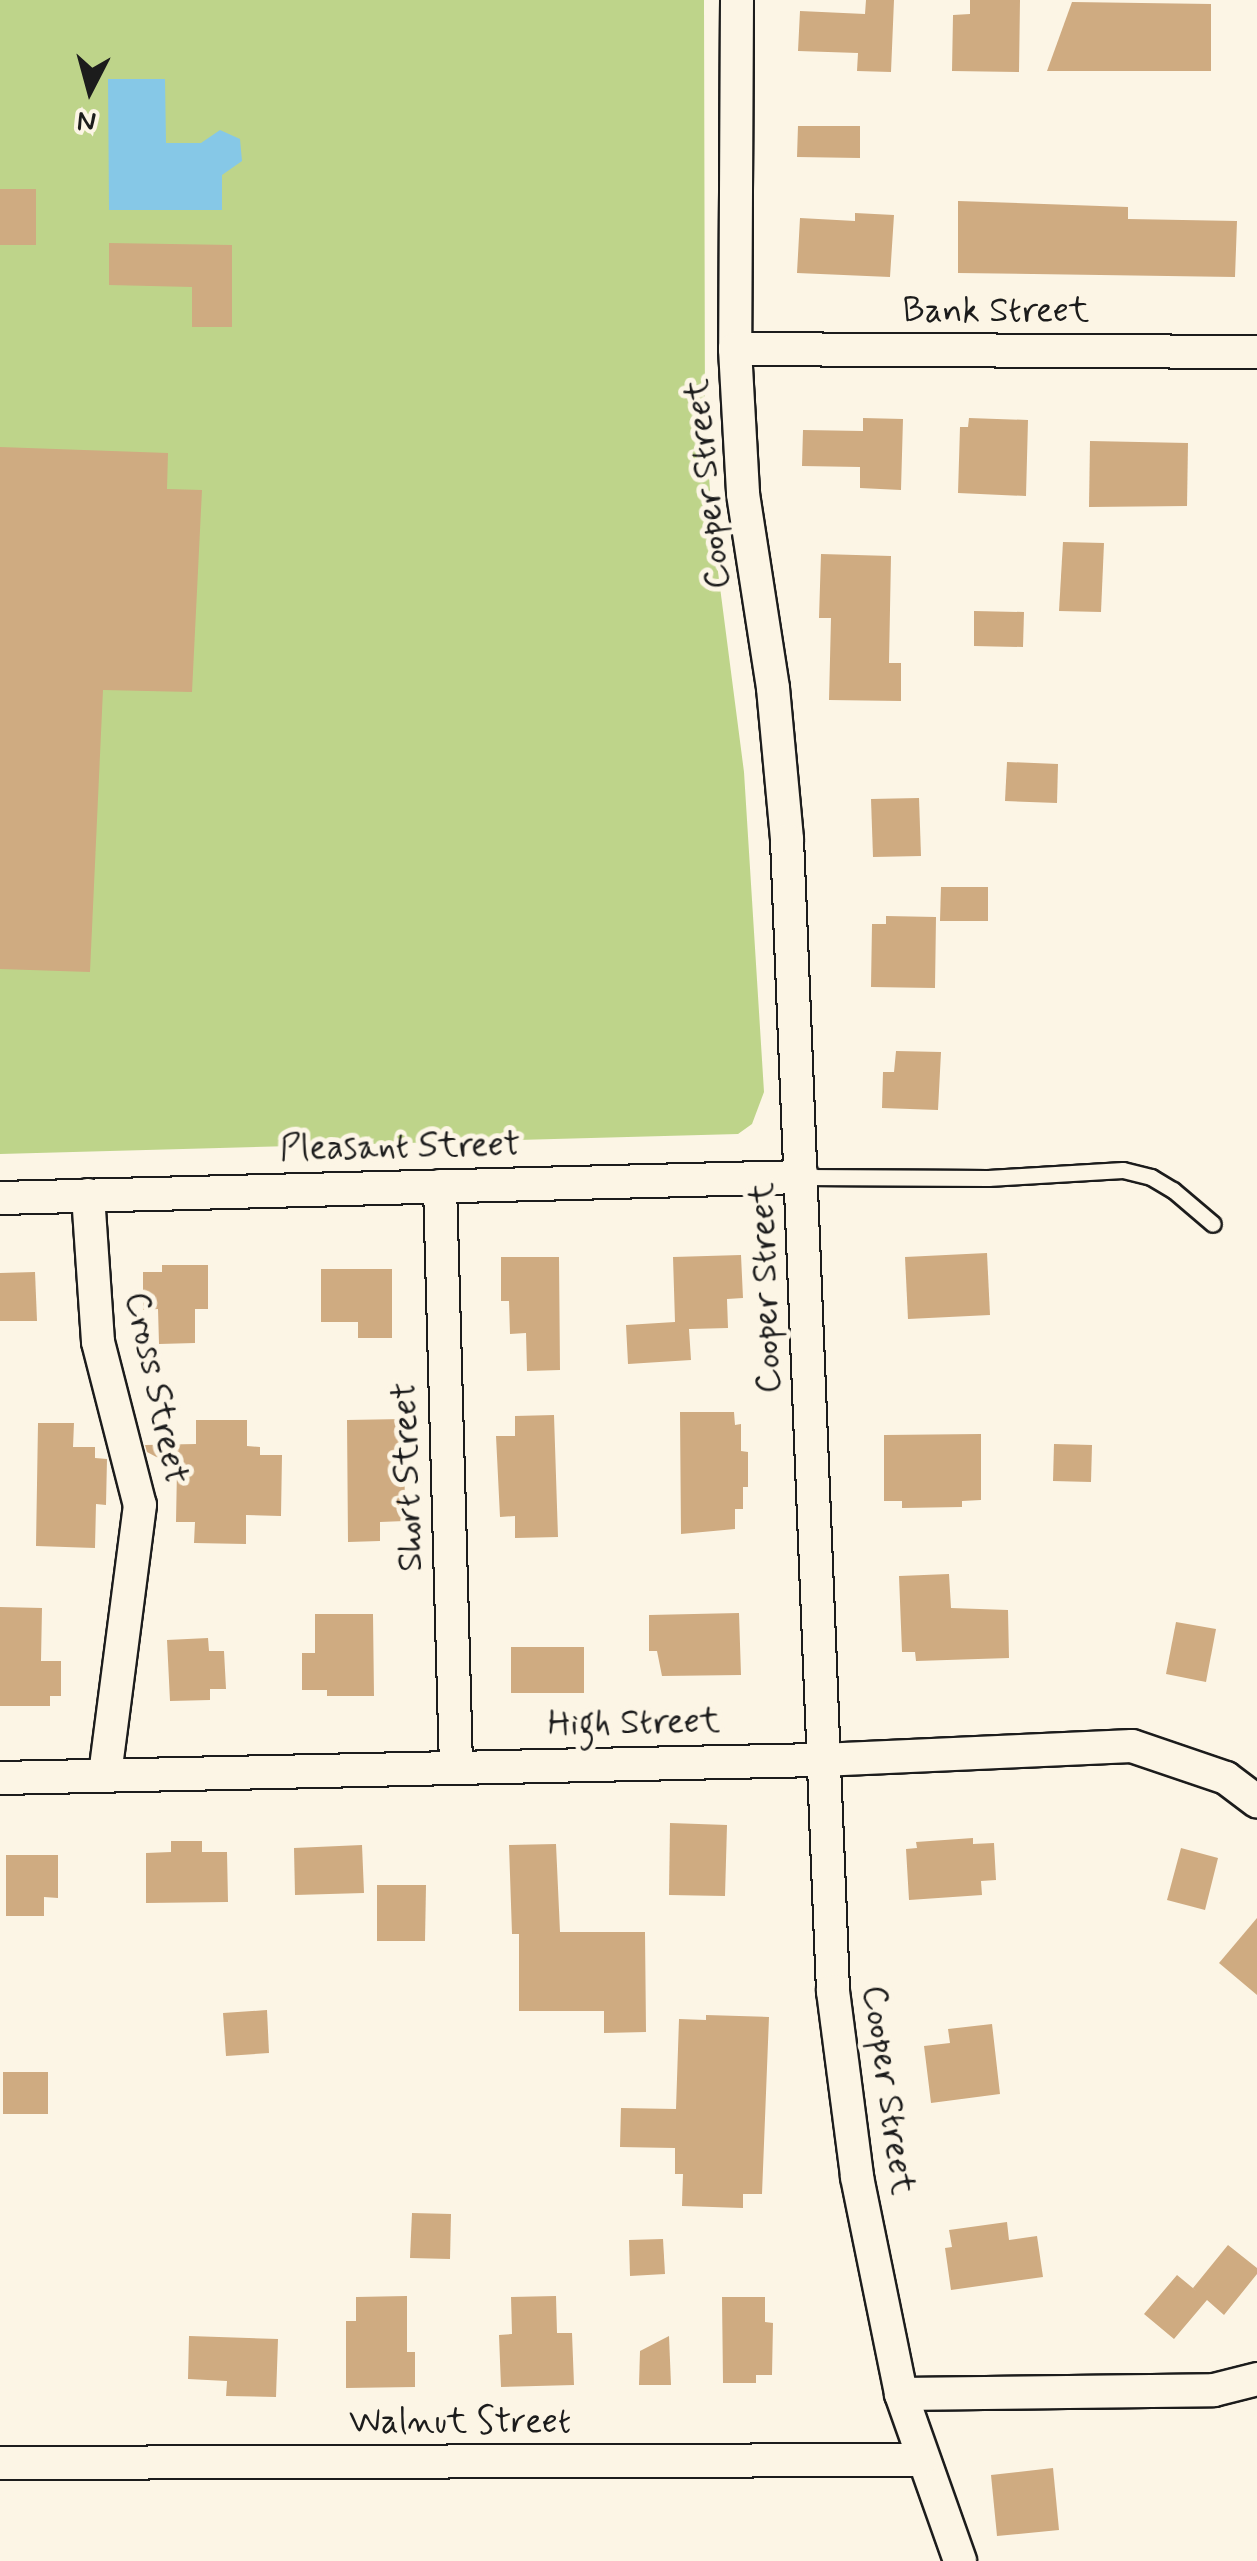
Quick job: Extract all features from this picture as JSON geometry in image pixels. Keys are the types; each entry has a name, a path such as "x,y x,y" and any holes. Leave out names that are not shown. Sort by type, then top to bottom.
{"street":[{"name":"Cooper Street","path":"737,0 735,349 743,494 773,688 787,840 833,1991 858,2177 901,2394 921,2460 960,2561"},
{"name":"Bank Street","path":"735,349 1257,352"},
{"name":"Pleasant Street","path":"0,1198 803,1177"},
{"name":"Short Street","path":"440,1186 456,1766"},
{"name":"Cross Street","path":"88,1195 98,1342 140,1505 106,1776"},
{"name":"High Street","path":"0,1778 821,1760 1132,1746 1226,1778 1257,1801"},
{"path":"901,2394 1214,2390 1257,2379"},
{"name":"Walnut Street","path":"0,2463 921,2460"}],"lane":[{"path":"803,1177 988,1178 1123,1170 1151,1177 1173,1190 1213,1224"}],"green space":[{"path":"0,0 704,0 705,426 714,541 744,772 764,1092 752,1124 738,1134 0,1154"}],"water":[{"path":"108,79 165,79 166,143 201,143 220,130 240,139 242,161 222,175 222,210 109,210"}],"building":[{"path":"866,0 894,0 891,72 857,71 858,53 798,51 800,11 865,14"},
{"path":"970,0 1020,0 1019,72 952,71 953,15 970,14"},
{"path":"1072,2 1211,4 1211,71 1047,71"},
{"path":"798,126 860,126 860,158 797,157"},
{"path":"0,189 36,189 36,245 0,245"},
{"path":"958,201 1128,207 1128,219 1237,221 1235,277 958,273"},
{"path":"855,213 894,215 890,277 797,273 800,218 855,221"},
{"path":"109,243 232,245 232,327 192,327 192,287 109,285"},
{"path":"863,418 903,419 901,490 860,488 860,467 802,466 803,430 863,431"},
{"path":"969,418 1028,420 1026,496 958,493 960,427 968,427"},
{"path":"1090,441 1188,443 1187,506 1089,507"},
{"path":"0,447 168,453 167,489 202,490 192,692 103,690 90,972 0,969"},
{"path":"1063,542 1104,543 1101,612 1059,611"},
{"path":"821,554 891,556 889,663 901,663 901,701 829,700 831,618 819,618"},
{"path":"974,611 1024,612 1023,647 974,646"},
{"path":"1007,762 1058,764 1057,803 1005,801"},
{"path":"919,798 921,856 873,857 871,799"},
{"path":"941,887 988,887 988,921 940,921"},
{"path":"886,916 936,917 935,988 871,987 872,924 886,924"},
{"path":"896,1051 941,1052 938,1110 882,1108 883,1072 894,1072"},
{"path":"987,1253 990,1315 908,1319 905,1257"},
{"path":"741,1255 743,1298 727,1299 728,1328 689,1329 691,1360 628,1364 626,1325 675,1322 673,1257"},
{"path":"501,1257 559,1257 560,1370 527,1371 526,1333 510,1334 509,1301 501,1301"},
{"path":"162,1265 208,1265 208,1309 195,1309 195,1343 159,1344 158,1309 143,1310 143,1272 162,1272"},
{"path":"321,1269 392,1269 392,1338 358,1338 358,1322 321,1322"},
{"path":"35,1272 37,1321 0,1321 0,1273"},
{"path":"680,1412 734,1412 735,1425 741,1424 741,1451 748,1452 748,1487 743,1487 743,1509 735,1509 735,1529 681,1534"},
{"path":"554,1415 558,1537 515,1538 515,1516 500,1517 496,1436 515,1436 515,1416"},
{"path":"404,1419 405,1521 380,1522 380,1541 348,1542 347,1420"},
{"path":"196,1420 247,1420 247,1446 260,1447 260,1455 282,1455 281,1516 246,1515 246,1544 194,1543 195,1522 176,1522 177,1468 147,1452 145,1445 196,1444"},
{"path":"38,1423 74,1423 73,1447 95,1447 95,1458 107,1459 106,1505 96,1504 95,1548 36,1546"},
{"path":"981,1434 981,1500 962,1501 962,1507 902,1508 902,1501 884,1501 884,1435"},
{"path":"1054,1444 1092,1445 1091,1482 1053,1481"},
{"path":"949,1574 951,1608 1008,1610 1009,1658 916,1661 915,1652 902,1652 899,1576"},
{"path":"0,1607 42,1608 41,1661 61,1661 61,1696 50,1696 50,1706 0,1706"},
{"path":"739,1613 741,1675 662,1676 657,1651 649,1651 649,1615"},
{"path":"315,1614 373,1614 374,1696 327,1696 327,1690 302,1690 302,1653 315,1653"},
{"path":"1176,1622 1216,1629 1206,1682 1166,1674"},
{"path":"208,1638 209,1651 224,1651 226,1689 210,1689 210,1700 170,1701 167,1640"},
{"path":"511,1647 584,1647 584,1693 511,1693"},
{"path":"670,1823 727,1825 725,1896 669,1895"},
{"path":"973,1838 973,1844 994,1843 996,1880 981,1881 982,1895 909,1900 906,1849 917,1848 916,1842"},
{"path":"171,1841 202,1841 202,1852 227,1852 228,1902 146,1903 146,1853 171,1852"},
{"path":"556,1844 560,1932 645,1932 646,2032 604,2033 604,2011 519,2011 519,1934 512,1934 509,1845"},
{"path":"362,1845 364,1893 295,1895 294,1848"},
{"path":"1181,1848 1218,1858 1205,1910 1167,1900"},
{"path":"6,1855 58,1855 58,1898 44,1897 44,1916 6,1916"},
{"path":"377,1885 426,1885 425,1941 377,1941"},
{"path":"1257,1918 1257,1995 1219,1963"},
{"path":"267,2010 269,2053 226,2056 223,2013"},
{"path":"706,2015 769,2017 762,2194 743,2194 743,2208 682,2206 683,2174 675,2174 675,2148 620,2147 621,2108 676,2109 679,2019 706,2020"},
{"path":"992,2024 1000,2094 931,2103 924,2046 950,2043 948,2029"},
{"path":"3,2072 48,2072 48,2114 3,2114"},
{"path":"412,2213 451,2214 450,2259 410,2258"},
{"path":"1007,2222 1009,2240 1037,2236 1043,2277 951,2290 945,2248 952,2247 949,2230"},
{"path":"663,2239 665,2274 630,2276 629,2240"},
{"path":"1228,2245 1257,2268 1257,2274 1224,2315 1207,2300 1174,2339 1144,2314 1177,2275 1199,2293 1193,2288"},
{"path":"407,2296 407,2352 415,2352 415,2387 346,2388 346,2321 356,2321 356,2297"},
{"path":"556,2296 557,2333 572,2333 574,2385 501,2387 499,2335 512,2334 511,2297"},
{"path":"722,2297 765,2297 765,2322 773,2323 772,2375 756,2375 756,2383 723,2383"},
{"path":"189,2336 278,2339 276,2397 226,2396 227,2381 188,2379"},
{"path":"669,2336 671,2385 639,2385 640,2351"},
{"path":"1053,2468 1059,2530 997,2536 991,2475"}]}
